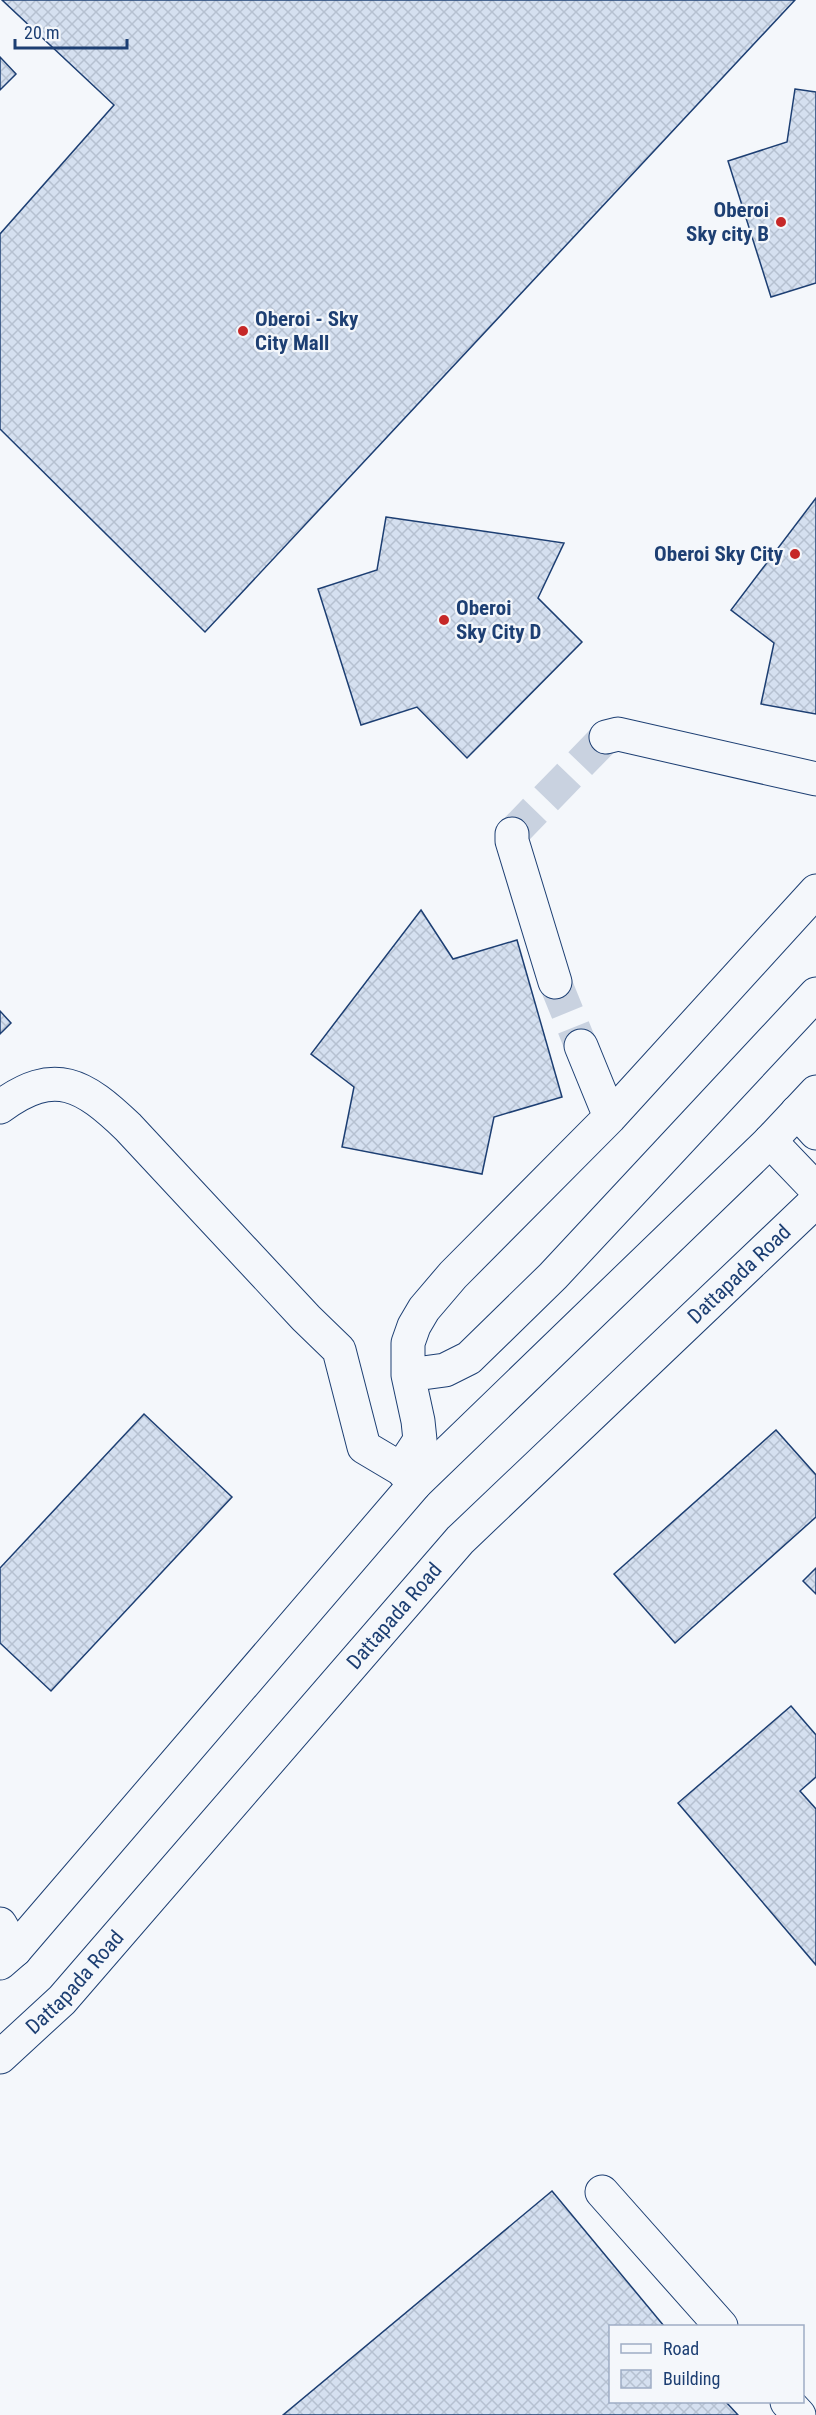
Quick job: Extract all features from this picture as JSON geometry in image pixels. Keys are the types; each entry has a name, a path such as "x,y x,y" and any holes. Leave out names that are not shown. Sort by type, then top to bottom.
{"street":[{"path":"606,737 618,734 816,779"},
{"path":"512,834 512,841 555,982"},
{"path":"408,1476 420,1440 408,1375 408,1343 414,1326 424,1309 453,1275 610,1117 816,891"},
{"path":"408,1375 445,1370 469,1358 553,1276 816,994"},
{"path":"581,1046 610,1117"},
{"path":"0,1107 17,1094 50,1083 75,1088 103,1103 339,1350 364,1448 408,1476"},
{"path":"5,1946 408,1476 770,1141 810,1112"},
{"path":"770,1141 816,1189"},
{"name":"Dattapada Road","path":"0,2057 62,2000 460,1540 816,1201"},
{"path":"602,2192 720,2325"},
{"path":"788,2403 799,2415"}],"building":[{"name":"Oberoi - Sky City Mall","path":"2,0 795,0 205,632 0,429 0,234 114,105"},
{"path":"0,57 16,74 0,90"},
{"name":"Oberoi Sky city B","path":"795,89 816,92 816,283 771,297 728,161 787,142"},
{"name":"Oberoi Sky City","path":"816,498 816,714 761,704 774,643 731,610"},
{"name":"Oberoi Sky City D","path":"386,517 564,543 538,598 582,642 467,758 417,707 361,725 318,589 377,570"},
{"path":"421,910 453,959 517,940 562,1097 494,1117 482,1174 342,1147 354,1087 311,1054"},
{"path":"0,1011 11,1023 0,1034"},
{"path":"144,1414 232,1497 51,1691 0,1643 0,1568"},
{"path":"776,1430 816,1475 816,1517 675,1643 614,1574"},
{"path":"816,1568 816,1594 803,1581"},
{"path":"791,1706 816,1735 816,1777 800,1791 816,1809 816,1965 678,1803"},
{"path":"552,2191 663,2325 609,2325 609,2403 727,2403 738,2415 283,2415"}],"tunnel":[{"path":"512,834 606,737"},
{"path":"555,982 581,1046"}],"place":[{"name":"Oberoi Sky city B","path":"781,222"},
{"name":"Oberoi - Sky City Mall","path":"243,331"},
{"name":"Oberoi Sky City","path":"795,554"},
{"name":"Oberoi Sky City D","path":"444,620"}]}
